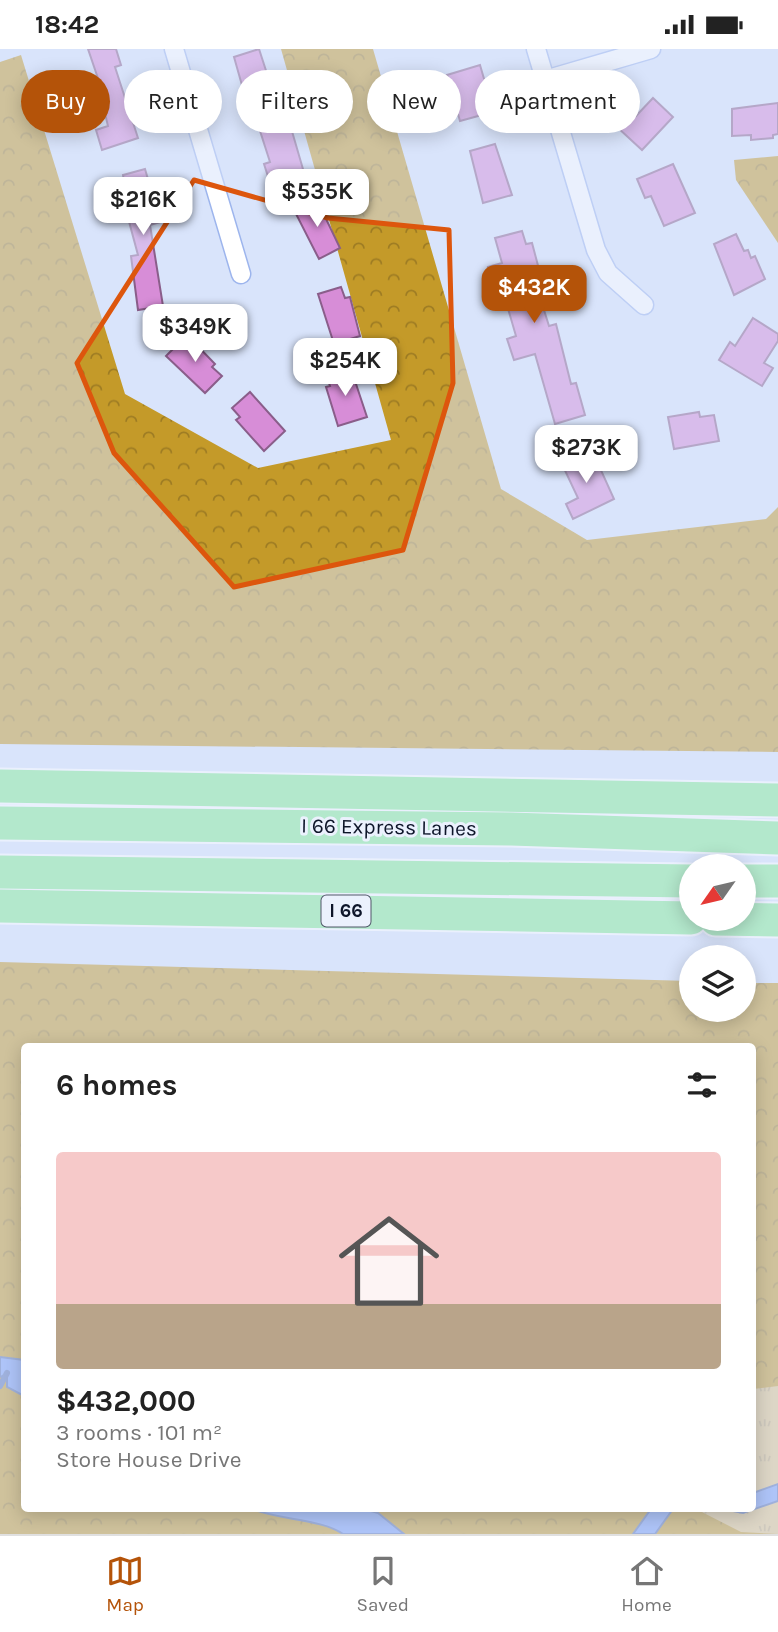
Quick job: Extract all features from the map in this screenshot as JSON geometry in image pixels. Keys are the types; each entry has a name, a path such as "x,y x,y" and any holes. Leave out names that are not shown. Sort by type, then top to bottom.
{"highway":[{"path":"0,786 778,800"},
{"name":"I 66 Express Lanes","path":"0,823 511,829 778,838"},
{"path":"0,872 679,881"},
{"path":"756,881 778,881"},
{"name":"I 66","path":"0,906 679,918"},
{"path":"756,920 778,920"}],"street":[{"path":"174,49 241,274"},
{"path":"536,49 542,70"},
{"path":"579,70 651,49"},
{"path":"561,133 596,250 608,273 644,305"}],"highlighted area":[{"path":"194,180 328,218 449,230 453,383 403,550 234,587 114,453 77,363"}],"green space":[{"path":"281,49 373,49 379,70 367,70 367,133 397,133 501,489 587,540 766,519 778,507 778,752 0,744 0,62 21,55 26,70 21,70 21,133 45,133 125,394 258,468 391,440 305,133 353,133 353,70 287,70"},
{"path":"778,156 778,243 736,180 734,160"},
{"path":"0,962 679,981 679,1022 756,1022 756,983 778,983 778,1534 0,1534"},
{"path":"778,1386 778,1534 741,1532 702,1512 756,1512 756,1389"}],"water":[{"path":"0,1357 21,1360 21,1394 7,1387 7,1374 0,1377"},
{"path":"778,1484 778,1501 756,1509 756,1492"},
{"path":"264,1512 374,1512 404,1534 343,1534 323,1525"},
{"path":"649,1512 671,1512 655,1534 633,1534"}],"building":[{"path":"88,49 116,49 121,65 115,67 124,95 124,133 136,133 138,138 102,150 97,133 110,133 110,70 95,70"},
{"path":"259,49 266,70 238,70 234,57"},
{"path":"480,65 481,70 475,70 475,117 461,121 461,71"},
{"path":"653,98 673,117 642,150 624,133 640,133 640,112"},
{"path":"778,103 778,134 773,135 773,138 751,140 751,135 732,136 732,109"},
{"path":"261,133 292,133 305,176 271,186 264,164 270,162"},
{"path":"495,144 512,195 483,203 470,151"},
{"path":"673,164 695,213 664,226 651,196 645,198 637,179"},
{"path":"145,169 154,200 158,198 164,221 150,225 163,306 138,310 131,256 138,255 120,188 125,187 123,175"},
{"path":"316,198 340,248 319,259 294,210"},
{"path":"522,231 526,244 532,243 540,273 533,275 549,326 556,324 571,384 576,383 585,415 555,424 535,354 514,360 507,339 516,336 500,281 493,283 488,267 502,263 495,238"},
{"path":"736,234 744,251 748,250 751,258 755,256 765,279 734,295 714,244"},
{"path":"341,287 345,298 350,297 360,336 334,344 318,294"},
{"path":"753,318 778,334 778,341 764,363 773,368 762,386 719,360 730,342 735,346"},
{"path":"187,335 215,364 212,367 222,376 205,393 166,356"},
{"path":"348,368 367,417 338,426 326,387 330,386 326,375"},
{"path":"250,392 285,431 264,451 236,420 240,417 232,408"},
{"path":"699,412 700,417 714,415 719,441 674,449 668,417"},
{"path":"587,450 596,470 600,468 614,499 573,519 566,504 578,498 561,462"}],"waterway":[{"path":"0,1386 7,1373"}]}
